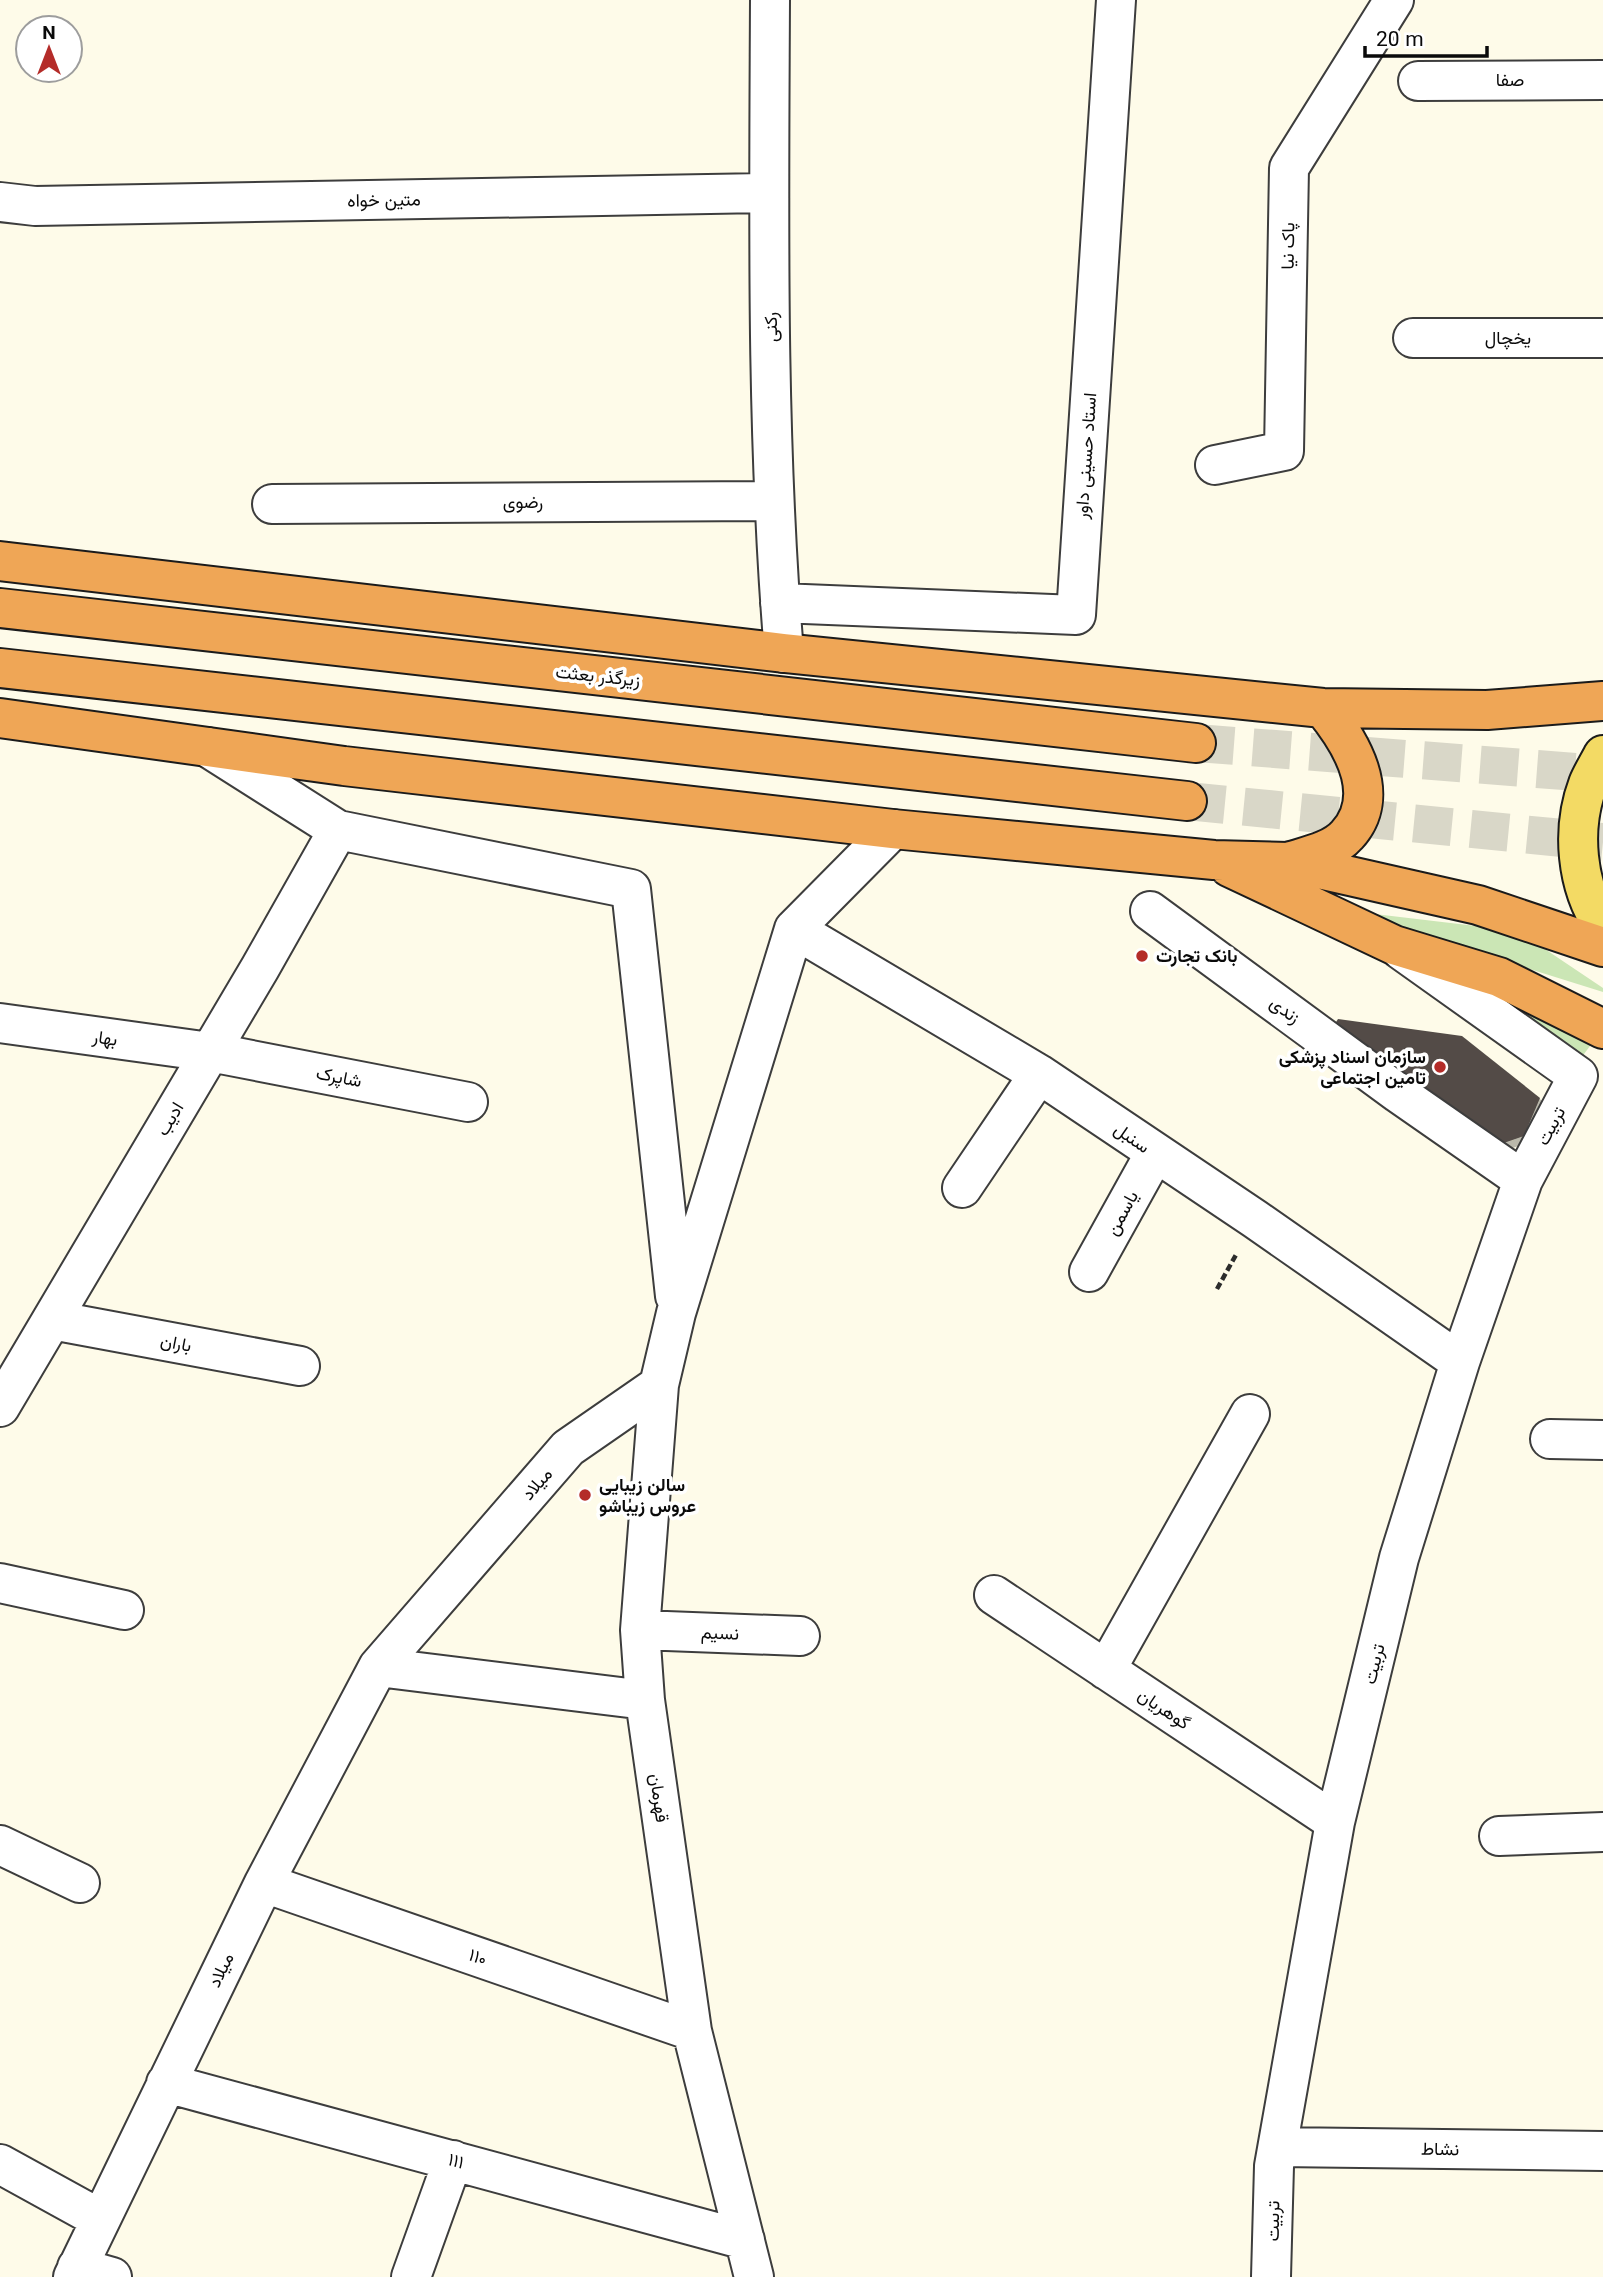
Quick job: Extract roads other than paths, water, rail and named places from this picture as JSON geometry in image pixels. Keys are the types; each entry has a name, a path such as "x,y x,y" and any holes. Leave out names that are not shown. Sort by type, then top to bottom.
{"highway":[{"path":"0,561 784,653 1323,708 1488,710 1603,701"},
{"name":"زیرگذر بعثت","path":"0,608 1196,743"},
{"path":"0,668 1187,801"},
{"path":"1288,862 1335,845 1347,835 1361,806 1360,768 1353,749 1323,708"},
{"path":"0,718 344,766 893,829 1214,860 1288,862 1478,905 1603,947"},
{"path":"1214,860 1394,944 1499,977 1603,1030"}],"main road":[{"path":"1603,755 1588,785 1579,819 1578,853 1584,887 1603,926"}],"street":[{"name":"رکنی","path":"770,0 769,193 773,501 784,653"},
{"name":"استاد حسینی داور","path":"780,603 1076,615 1116,0"},
{"name":"پاک نیا","path":"1215,465 1284,451 1289,168 1394,0"},
{"name":"صفا","path":"1418,81 1603,80"},
{"name":"متین خواه","path":"0,202 35,206 769,193"},
{"name":"یخچال","path":"1413,338 1603,338"},
{"name":"رضوی","path":"272,504 773,501"},
{"path":"207,747 338,830 631,889 676,1312"},
{"path":"794,929 893,829"},
{"name":"ادیب","path":"0,1407 338,830"},
{"name":"زندی","path":"1150,911 1398,1093 1523,1180"},
{"name":"سنبل","path":"794,929 1039,1074 1461,1362"},
{"name":"قهرمان","path":"754,2277 692,2032 645,1700 640,1630 659,1385 676,1312 794,929"},
{"name":"تربیت","path":"1271,2277 1274,2166 1335,1822 1399,1558 1461,1362 1523,1180 1578,1076 1394,944"},
{"name":"بهار","path":"0,1023 210,1052"},
{"name":"شاپرک","path":"210,1052 468,1102"},
{"path":"961,1188 1039,1074"},
{"name":"یاسمن","path":"1090,1272 1155,1153"},
{"name":"باران","path":"52,1320 300,1366"},
{"name":"میلاد","path":"87,2274 100,2219 264,1882 378,1667 568,1448 659,1385"},
{"path":"1106,1670 1250,1414"},
{"path":"1550,1439 1603,1440"},
{"path":"0,1583 124,1610"},
{"name":"گوهریان","path":"994,1595 1335,1822"},
{"name":"نسیم","path":"640,1630 800,1636"},
{"path":"378,1667 645,1700"},
{"path":"1499,1836 1603,1832"},
{"path":"0,1845 80,1883"},
{"name":"۱۱۰","path":"264,1882 692,2032"},
{"name":"۱۱۱","path":"166,2083 746,2240"},
{"name":"نشاط","path":"1278,2147 1603,2151"},
{"path":"411,2277 453,2160"},
{"path":"0,2164 100,2219"}],"tunnel":[{"path":"1196,743 1603,774"},
{"path":"1187,801 1603,842"}],"place":[{"name":"بانک تجارت","path":"1142,956"},
{"name":"سازمان اسناد پزشکی تامین اجتماعی","path":"1440,1067"},
{"name":"سالن زیبایی عروس زیباشو","path":"585,1495"}]}
